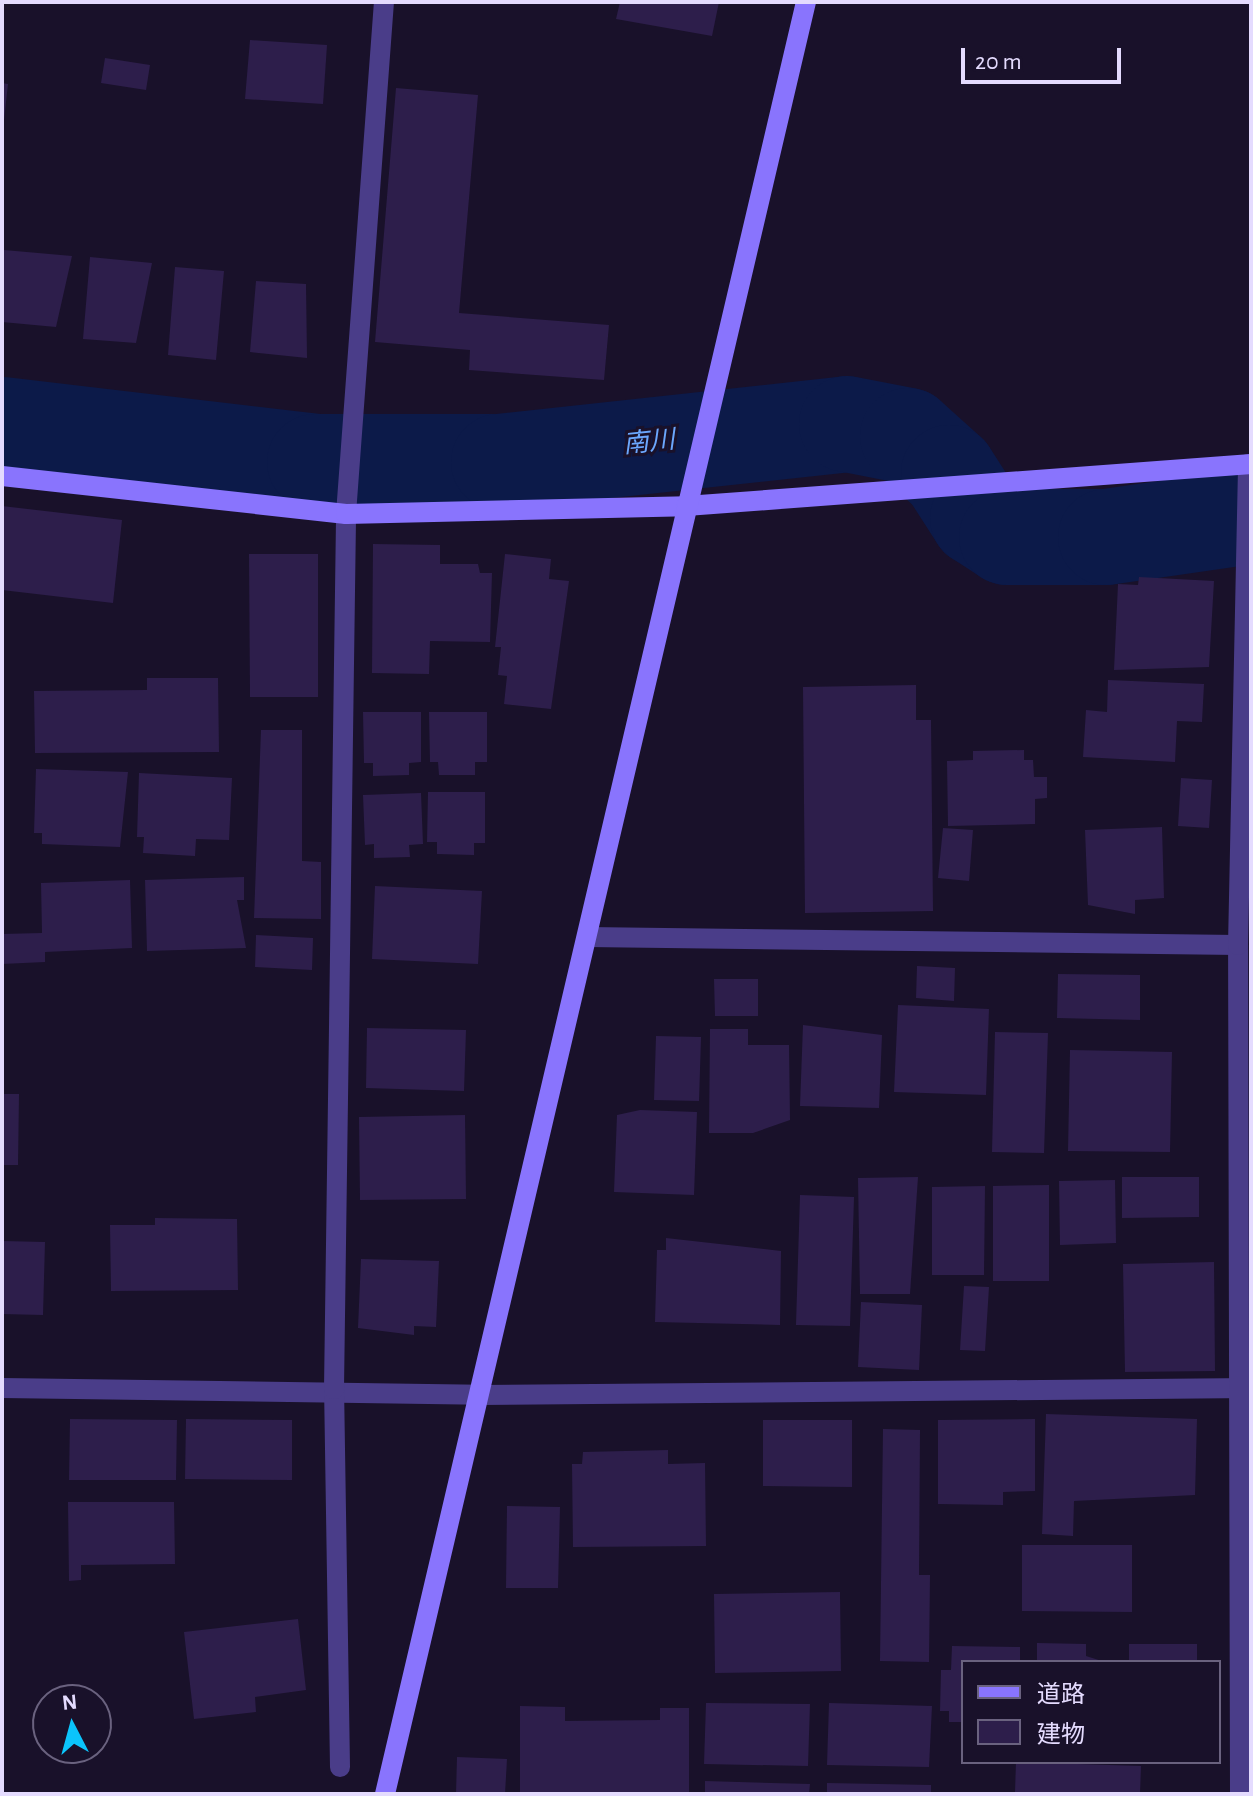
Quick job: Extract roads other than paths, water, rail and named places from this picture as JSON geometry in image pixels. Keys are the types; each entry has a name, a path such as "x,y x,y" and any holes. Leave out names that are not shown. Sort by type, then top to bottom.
{"street":[{"path":"340,1767 334,1389 346,514 384,2"},
{"path":"385,1794 806,2"},
{"path":"2,476 346,514 686,506 1250,464 1238,945 1248,1388 1240,1794"},
{"path":"587,937 1238,945"},
{"path":"2,1388 334,1389 480,1395 1248,1388"}],"waterway":[{"name":"南川","path":"2,425 315,462 499,462 847,424 908,436 949,473 978,518 1007,537 1106,537 1251,516"}]}
